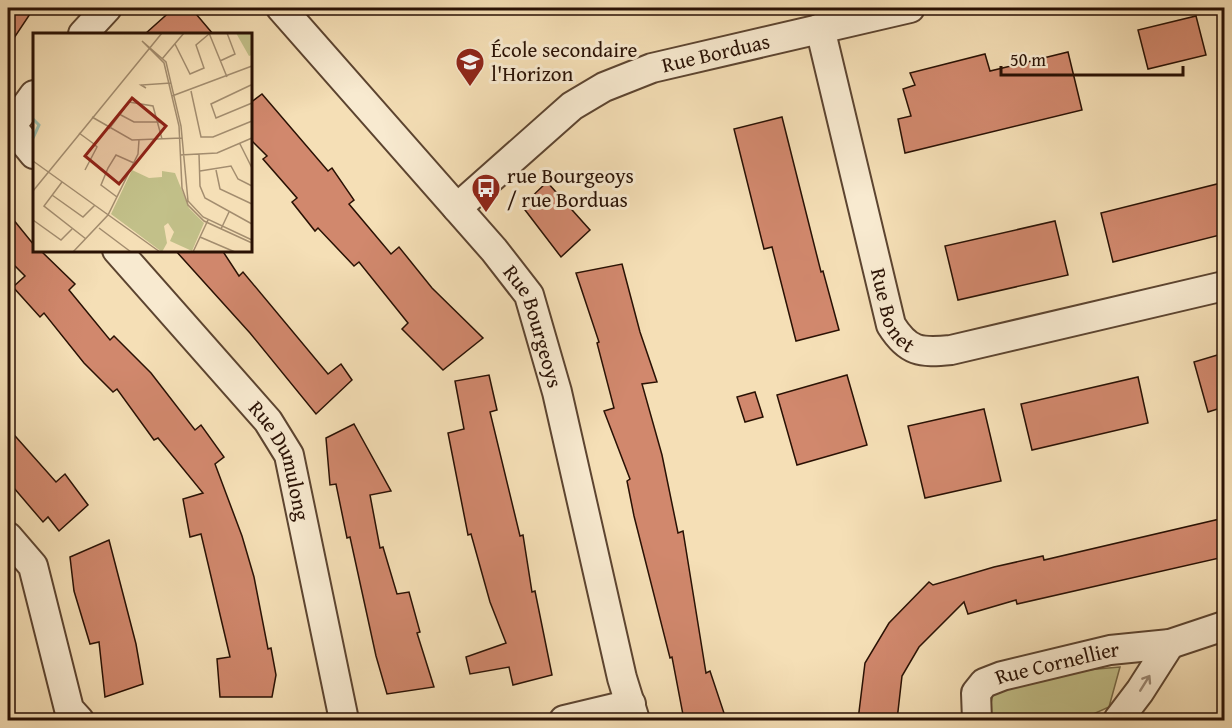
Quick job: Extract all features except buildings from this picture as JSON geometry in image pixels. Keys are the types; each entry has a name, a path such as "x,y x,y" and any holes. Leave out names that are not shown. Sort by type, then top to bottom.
{"street":[{"path":"84,33 107,8"},
{"name":"Rue Bourgeoys","path":"281,8 457,208 529,296 557,392 622,678 633,712"},
{"name":"Rue Borduas","path":"457,208 572,106 604,87 652,68 910,8"},
{"name":"Rue Bonet","path":"820,28 891,324 899,338 914,350 928,352 951,350 1224,286"},
{"path":"33,96 9,128 33,153"},
{"name":"Rue Dumulong","path":"119,252 263,416 289,455 344,720"},
{"path":"8,537 33,566 69,709 79,720"},
{"name":"Rue Cornellier","path":"977,720 976,693 991,679 1110,650 1170,644 1224,626"},
{"name":"Rue Cornellier","path":"1118,720 1170,644"},
{"path":"564,720 633,712"}],"shaded area":[{"path":"1120,667 1109,707 1080,720 1000,720 989,712 993,694 1009,688 1055,675"}],"place":[{"name":"École secondaire l'Horizon","path":"470,88"},
{"name":"rue Bourgeoys / rue Borduas","path":"486,214"}]}
